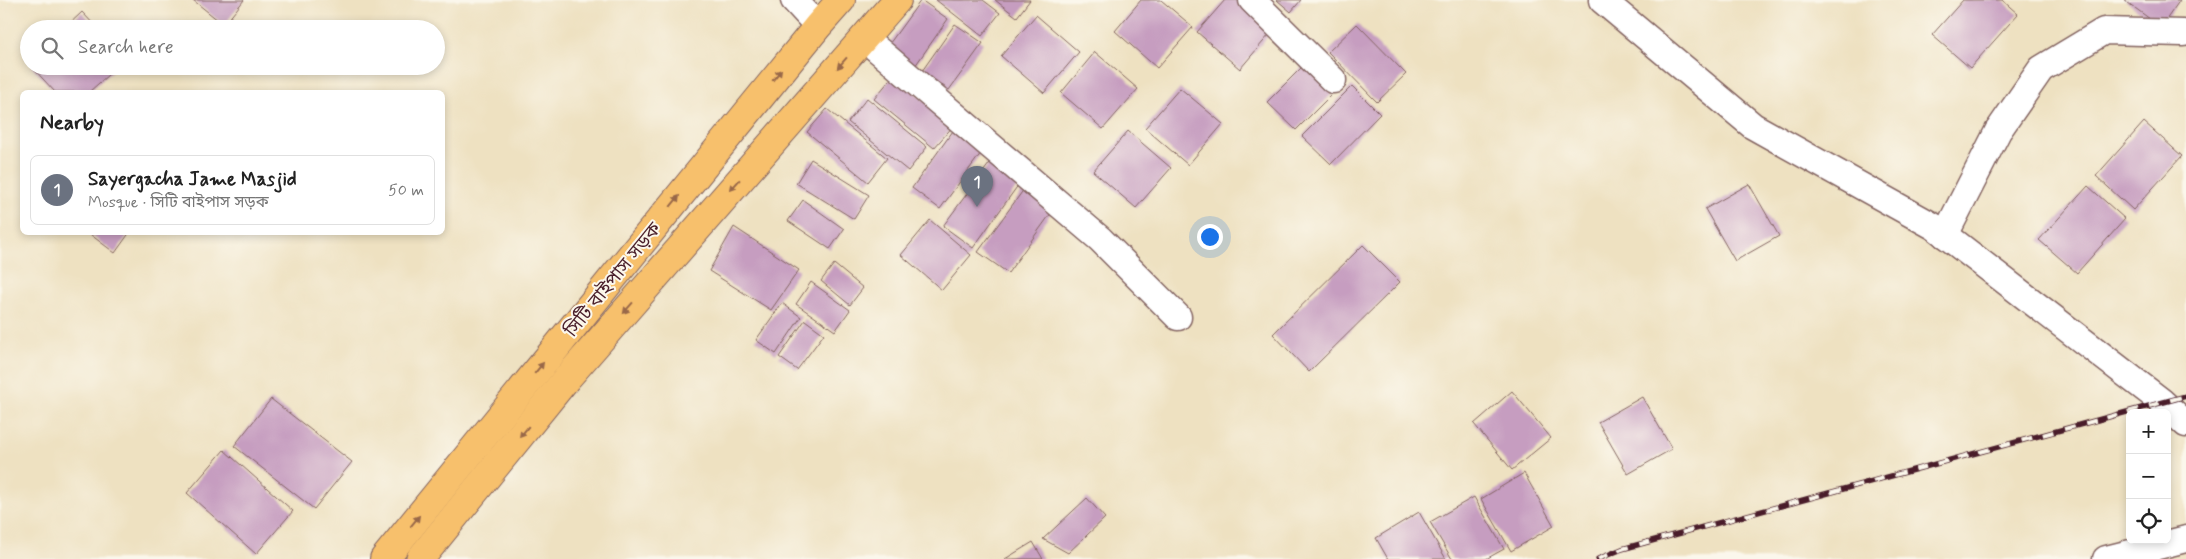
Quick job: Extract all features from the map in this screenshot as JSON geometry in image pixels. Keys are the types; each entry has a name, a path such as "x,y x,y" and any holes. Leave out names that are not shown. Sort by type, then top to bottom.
{"main road":[{"name":"সিটি বাইপাস সড়ক","path":"384,559 841,0"},
{"path":"420,559 567,378 897,0"}],"street":[{"path":"794,0 818,26"},
{"path":"1252,0 1333,80"},
{"path":"1602,0 1752,126 1935,227 2161,401 2186,424"},
{"path":"1945,235 1998,131 2041,69 2104,31 2183,33"},
{"path":"864,38 1100,239 1178,317"},
{"path":"2106,559 2186,539"}],"building":[{"path":"193,0 244,0 228,20 218,20"},
{"path":"921,0 948,19 915,66 887,47"},
{"path":"936,0 983,0 1000,13 982,36"},
{"path":"995,0 1030,0 1017,17"},
{"path":"1141,0 1161,0 1193,27 1157,68 1115,31"},
{"path":"1225,0 1243,0 1275,28 1240,69 1197,32"},
{"path":"1277,0 1301,0 1291,12"},
{"path":"1963,0 2002,0 2018,14 1970,68 1932,35"},
{"path":"2124,0 2180,0 2161,27"},
{"path":"82,12 90,20 74,20"},
{"path":"1036,15 1079,52 1044,93 1001,56"},
{"path":"955,24 983,43 949,90 922,71"},
{"path":"1357,24 1406,74 1377,102 1328,52"},
{"path":"1095,52 1138,89 1103,129 1061,93"},
{"path":"1317,52 1346,80 1296,130 1267,102"},
{"path":"39,75 108,75 91,90 53,90"},
{"path":"894,75 954,125 934,148 874,99"},
{"path":"1352,86 1380,114 1331,164 1302,136"},
{"path":"1180,88 1223,124 1188,165 1145,128"},
{"path":"867,98 927,147 908,171 848,122"},
{"path":"827,109 887,158 868,182 807,132"},
{"path":"963,117 992,138 940,209 912,188"},
{"path":"2144,122 2182,156 2133,210 2096,176"},
{"path":"1128,131 1171,168 1136,208 1093,171"},
{"path":"995,156 1024,177 973,248 943,226"},
{"path":"811,159 869,195 854,219 796,183"},
{"path":"1030,181 1059,202 1008,273 978,252"},
{"path":"1749,184 1779,236 1735,261 1705,209"},
{"path":"2088,186 2125,219 2077,273 2039,240"},
{"path":"803,200 844,229 830,249 788,221"},
{"path":"930,220 971,255 942,290 901,255"},
{"path":"734,227 799,270 771,310 709,271"},
{"path":"91,235 128,235 115,253"},
{"path":"1363,245 1400,282 1309,372 1273,334"},
{"path":"834,264 863,288 850,305 821,281"},
{"path":"811,282 850,310 835,331 796,304"},
{"path":"782,303 801,317 776,354 756,340"},
{"path":"805,320 824,334 797,370 779,357"},
{"path":"1512,391 1551,438 1512,470 1474,424"},
{"path":"1642,397 1672,449 1628,474 1598,422"},
{"path":"271,399 352,462 314,509 234,446"},
{"path":"224,450 293,511 256,554 187,493"},
{"path":"1524,473 1554,526 1511,551 1481,499"},
{"path":"1474,497 1504,549 1486,559 1452,559 1430,522"},
{"path":"1087,498 1105,518 1068,553 1043,539"},
{"path":"1419,512 1446,559 1388,559 1376,538"},
{"path":"1033,542 1043,559 1005,559"}],"railway":[{"path":"1598,559 1622,549 2186,396"}],"place":[{"name":"Sayergacha Jame Masjid","path":"977,207"}]}
